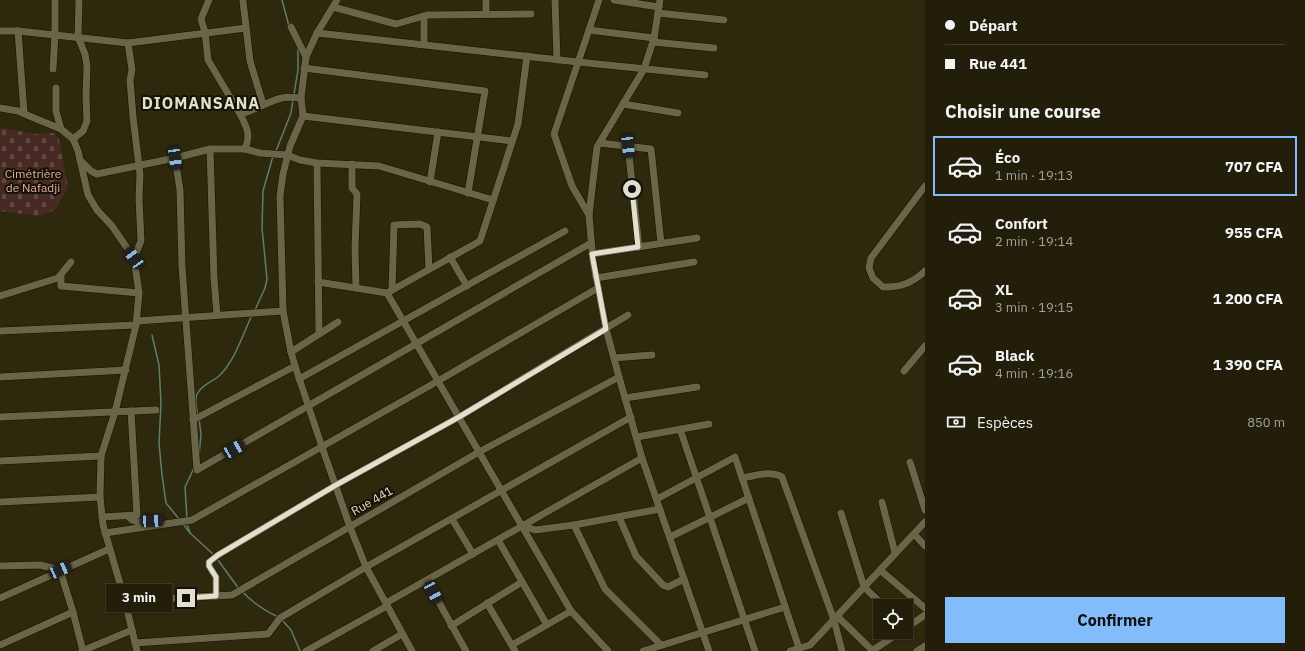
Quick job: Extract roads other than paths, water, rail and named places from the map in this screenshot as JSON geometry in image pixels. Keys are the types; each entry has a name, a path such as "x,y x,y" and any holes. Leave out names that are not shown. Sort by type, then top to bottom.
{"street":[{"path":"53,69 55,0"},
{"path":"73,139 83,131 87,121 87,66 85,54 78,37 79,0"},
{"path":"209,0 200,19 205,32 208,60 247,128 249,140 245,149"},
{"path":"486,0 486,14"},
{"path":"555,0 557,60"},
{"path":"589,215 572,186 554,134 599,0"},
{"path":"614,0 724,20"},
{"path":"242,1 250,61 263,104"},
{"path":"412,651 366,567 350,527 322,447 291,352 283,311 280,196 283,174 290,146 303,116 301,98 306,57 317,33 335,3 396,24 427,14 531,14"},
{"path":"659,7 654,40 644,69 597,148 589,215 591,243 606,329 642,458 709,651"},
{"path":"424,16 424,44"},
{"path":"291,27 306,57"},
{"path":"0,31 18,30 128,43 205,32 246,28"},
{"path":"18,30 24,113"},
{"path":"589,30 714,48"},
{"path":"317,33 705,75"},
{"path":"128,43 132,70 130,80 140,174 139,198 141,241 134,258"},
{"path":"318,282 389,291 480,241 518,124 527,56"},
{"path":"304,68 485,91 468,193"},
{"path":"56,88 56,112 61,129"},
{"path":"240,114 284,97 301,98"},
{"path":"623,104 678,113"},
{"path":"0,108 24,113 61,129 73,139 78,151 88,195 97,210 112,226 134,258 139,293 136,323 115,412 101,456 100,497 105,533 137,651"},
{"path":"303,116 512,141"},
{"path":"430,182 438,132"},
{"path":"600,143 651,149 661,243"},
{"path":"628,146 638,247"},
{"path":"80,160 91,171 97,174 175,158 210,149 245,149 260,153 288,155 300,160 317,163 378,166 493,200"},
{"path":"210,149 214,278 217,315"},
{"path":"175,158 180,190 182,267 197,470 591,243"},
{"path":"317,163 319,334"},
{"path":"352,164 352,188 357,194 355,248 356,288"},
{"path":"925,186 871,258 869,268 873,278 883,288 893,288 909,283 925,271"},
{"path":"429,269 427,227 420,224 394,225 389,291 403,321 572,611 608,651"},
{"path":"299,379 565,232"},
{"path":"592,254 697,238"},
{"path":"450,257 467,286"},
{"path":"0,296 58,278 71,262"},
{"path":"596,278 694,262"},
{"path":"61,275 61,286 139,293"},
{"path":"105,533 192,520 438,381 598,288"},
{"path":"0,331 136,323 186,317 283,311"},
{"path":"216,596 216,577 209,566 209,562 218,555 336,485 459,417 628,315"},
{"path":"291,352 338,322"},
{"path":"904,371 925,346"},
{"path":"614,358 652,355"},
{"path":"194,420 295,366"},
{"path":"0,376 126,370"},
{"name":"Rue 441","path":"124,601 232,595 479,452 619,377"},
{"path":"625,398 697,387"},
{"path":"0,417 156,410"},
{"path":"102,517 137,515 131,412"},
{"path":"135,643 268,634 280,618 366,567 631,417"},
{"path":"637,437 709,424"},
{"path":"680,429 755,651"},
{"path":"0,461 101,456"},
{"path":"657,499 735,457 799,648"},
{"path":"306,651 522,525 642,458"},
{"path":"910,462 925,510"},
{"path":"742,478 768,473 777,474 782,477 835,618 842,651"},
{"path":"0,502 100,497"},
{"path":"670,537 749,498"},
{"path":"882,502 895,554"},
{"path":"522,525 535,530 574,525 660,510"},
{"path":"841,513 864,587 877,599"},
{"path":"128,516 132,520 138,522 167,520"},
{"path":"619,517 636,556 663,585 668,587 684,579"},
{"path":"452,519 473,554"},
{"path":"790,651 810,645 925,522"},
{"path":"574,525 605,589 661,645"},
{"path":"914,534 925,546"},
{"path":"498,540 547,625"},
{"path":"0,598 110,549"},
{"path":"0,566 40,565 60,570"},
{"path":"60,570 83,651 132,630"},
{"path":"880,570 925,608"},
{"path":"427,581 466,651"},
{"path":"451,626 522,582"},
{"path":"487,603 514,648 547,625 572,611"},
{"path":"643,651 785,607"},
{"path":"0,645 73,612"},
{"path":"913,623 925,615"},
{"path":"835,618 872,651 890,639"},
{"path":"373,651 402,634"},
{"path":"917,651 925,646"}],"waterway":[{"path":"282,0 289,26"},
{"path":"294,94 298,70 298,46"},
{"path":"276,151 291,113 293,100"},
{"path":"255,310 265,288 267,279 262,228 263,191 273,156"},
{"path":"198,416 196,402 197,394 205,385 220,375 230,362 252,315"},
{"path":"152,335 159,365 161,403 159,443 166,503 179,519"},
{"path":"199,419 201,434 199,455"},
{"path":"187,518 185,487 194,468"},
{"path":"183,524 190,533 214,555"},
{"path":"187,524 190,533"},
{"path":"218,560 239,589"},
{"path":"242,591 258,606 278,617"},
{"path":"282,620 291,630 300,651"}],"district":[{"name":"DIOMANSANA","path":"201,103"}],"park label":[{"name":"Cimétrière de Nafadji","path":"33,181"}]}
